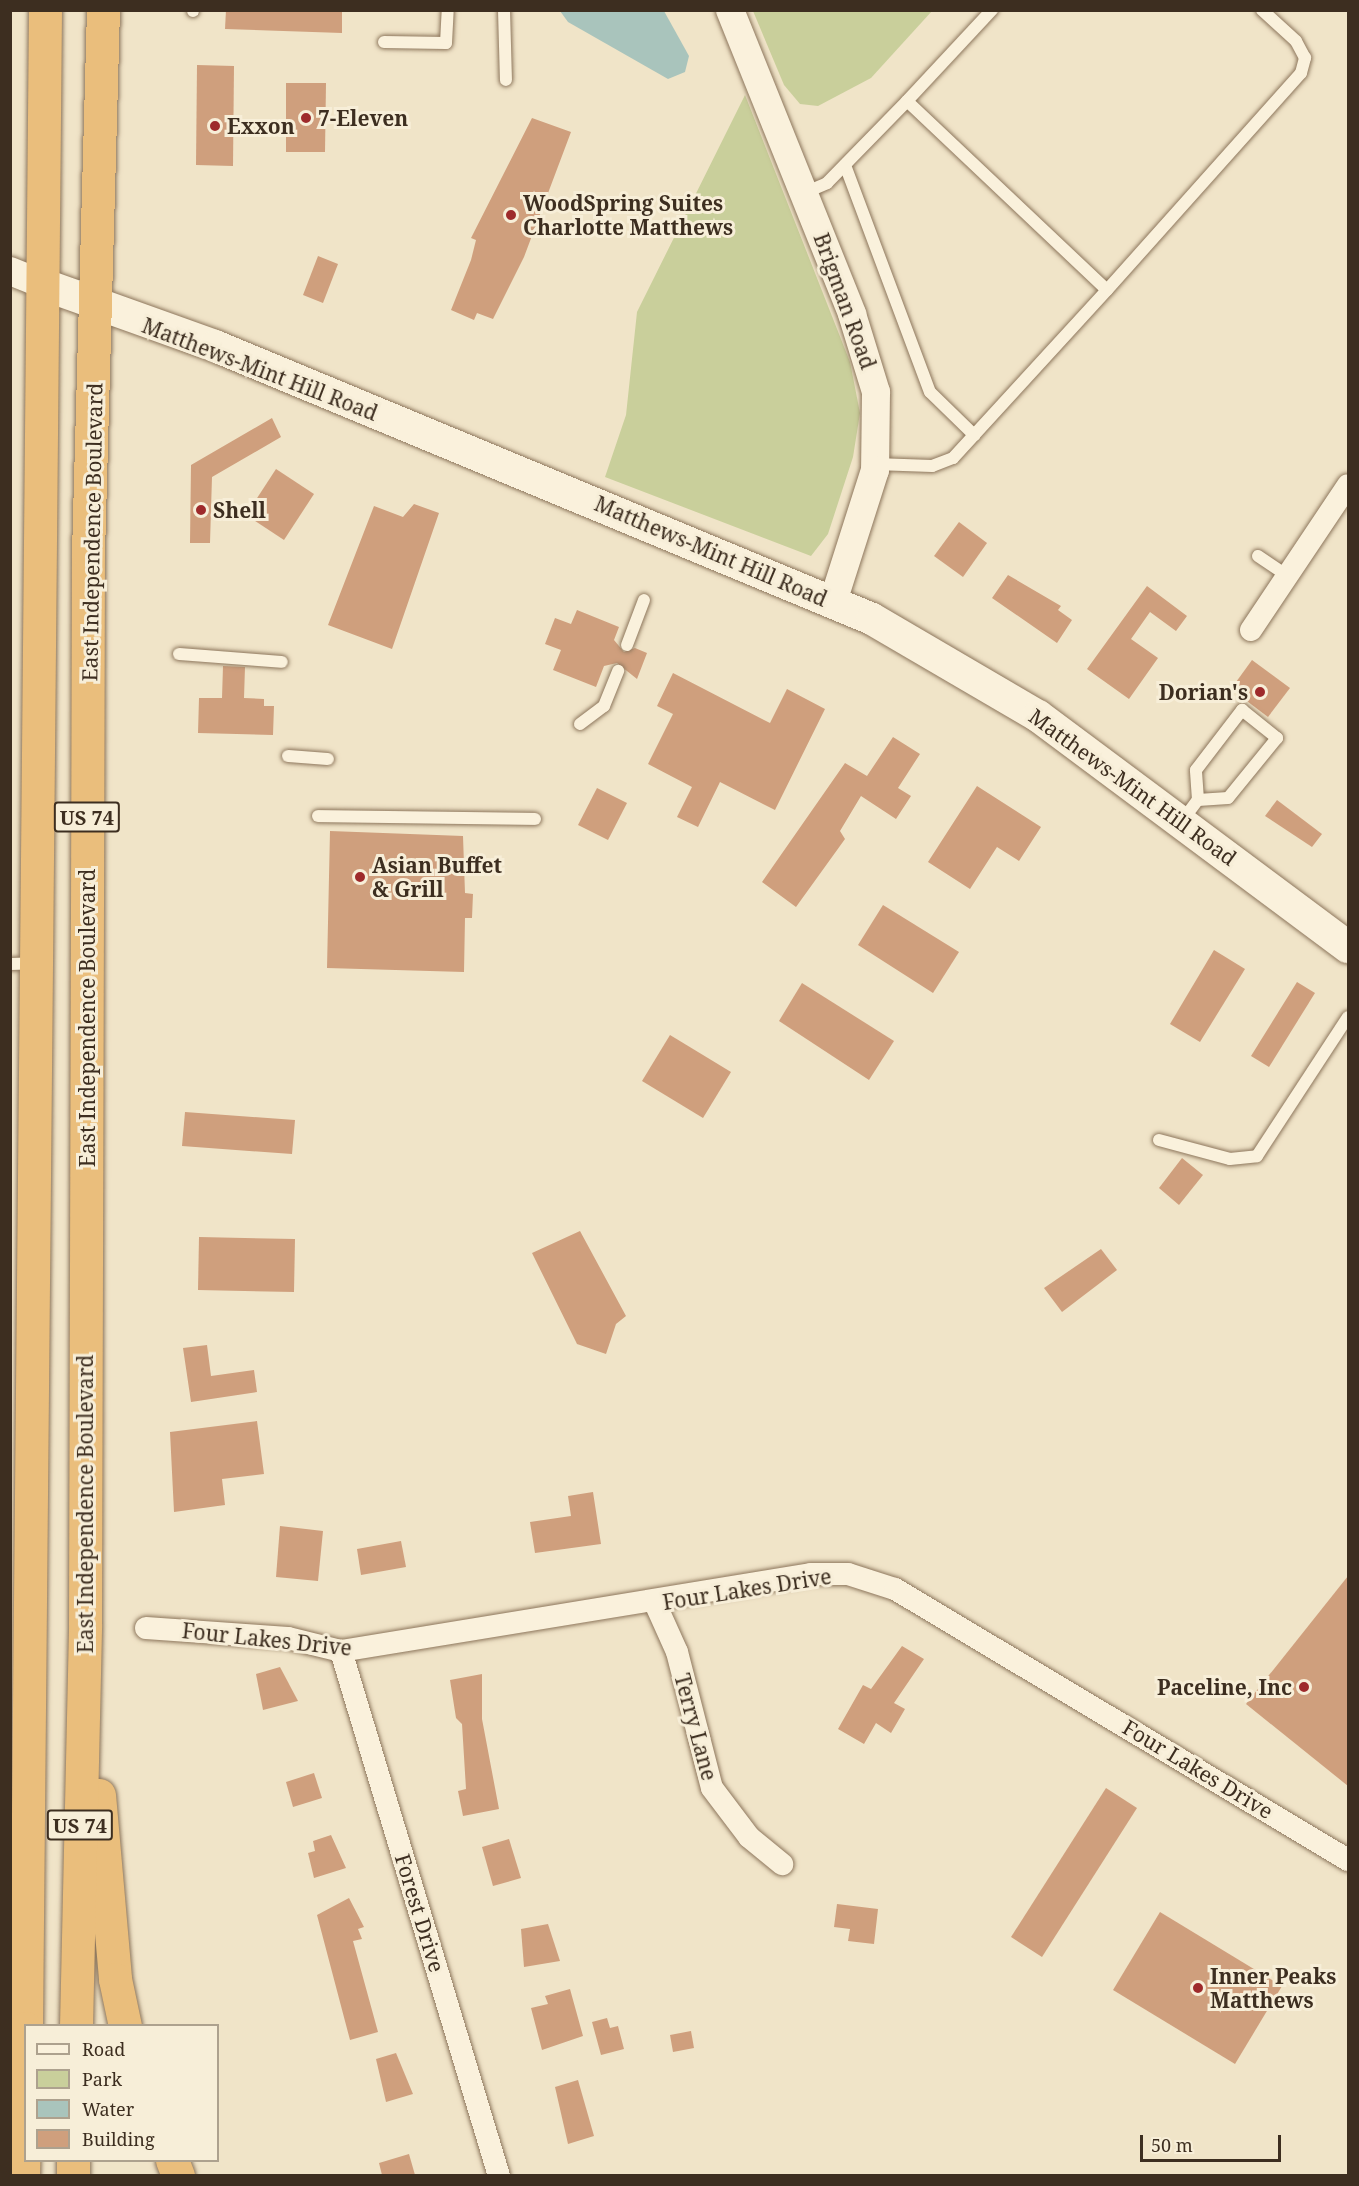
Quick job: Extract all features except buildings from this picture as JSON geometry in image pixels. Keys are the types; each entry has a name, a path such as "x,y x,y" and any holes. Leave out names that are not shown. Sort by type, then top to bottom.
{"highway":[{"name":"US 74","path":"26,2024 34,1555 24,964 42,284 45,10"},
{"name":"East Independence Boulevard","path":"76,2024 85,1624 88,563 99,303 103,10"},
{"path":"10,1773 34,1555"},
{"path":"85,1624 115,1979 125,2024"},
{"name":"US 74","path":"23,2175 24,2126"}],"main road":[{"name":"Matthews-Mint Hill Road","path":"42,284 99,303 833,602 978,678 1190,811 1348,947"}],"street":[{"name":"Brigman Road","path":"730,10 871,368 879,422 875,464 833,602"},
{"name":"Matthews-Mint Hill Road","path":"10,271 42,284"},
{"path":"1251,630 1348,485"},
{"name":"Four Lakes Drive","path":"146,1629 288,1638 341,1651 655,1603 811,1574 873,1580 1040,1673 1348,1860"},
{"name":"Terry Lane","path":"655,1603 677,1652 712,1788 749,1837 782,1864"},
{"name":"Forest Drive","path":"341,1651 499,2175"}],"lane":[{"path":"384,42 446,43 448,10"},
{"path":"504,10 506,80"},
{"path":"804,193 827,183 992,10"},
{"path":"875,464 932,466 953,458 1301,73 1305,58 1296,40 1262,10"},
{"path":"907,101 1107,290"},
{"path":"845,165 930,392 974,435"},
{"path":"1258,556 1288,576"},
{"path":"627,645 644,600"},
{"path":"179,654 282,662"},
{"path":"580,724 604,706 618,671"},
{"path":"1242,710 1277,738 1228,798 1190,811 1196,770 1242,710"},
{"path":"288,756 328,759"},
{"path":"318,816 535,819"},
{"path":"1159,1140 1230,1159 1257,1156 1348,1017"}],"green space":[{"path":"753,11 932,11 871,78 818,106 800,104 784,85"},
{"path":"745,95 850,362 860,413 853,457 828,534 811,556 605,477 626,415 637,312"}],"water":[{"path":"560,11 664,11 689,56 685,72 668,79 568,22"}],"place":[{"name":"7-Eleven","path":"306,118"},
{"name":"Exxon","path":"215,126"},
{"name":"WoodSpring Suites Charlotte Matthews","path":"511,215"},
{"name":"Shell","path":"201,510"},
{"name":"Dorian's","path":"1260,692"},
{"name":"Asian Buffet & Grill","path":"360,877"},
{"name":"Paceline, Inc","path":"1304,1687"},
{"name":"Inner Peaks Matthews","path":"1198,1988"}]}
